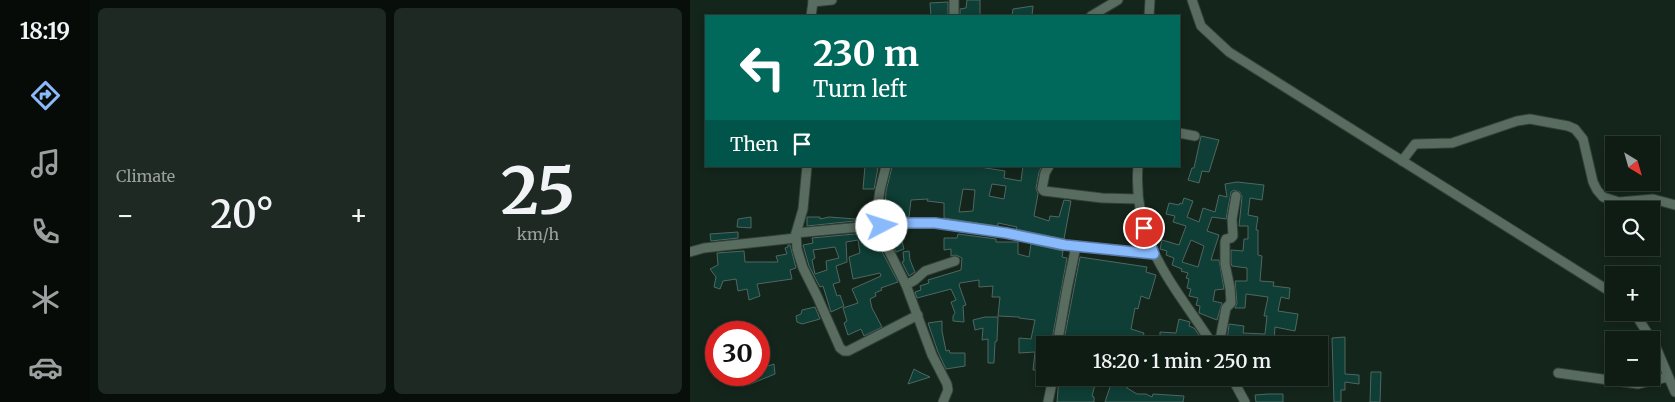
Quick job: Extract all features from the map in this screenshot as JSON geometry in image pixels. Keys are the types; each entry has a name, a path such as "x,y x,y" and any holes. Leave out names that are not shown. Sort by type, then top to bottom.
{"street":[{"path":"811,15 813,1 832,0"},
{"path":"954,0 954,15"},
{"path":"1093,15 1118,0"},
{"path":"1148,15 1150,0"},
{"path":"1192,0 1201,26 1224,48 1605,288"},
{"path":"1402,161 1415,144 1452,143 1517,121 1538,119 1568,126 1579,133 1586,147 1593,182 1603,197 1619,202 1654,199 1675,206"},
{"path":"1180,132 1195,136"},
{"path":"807,167 803,209 796,236 797,249 802,268 817,296 840,348 844,351 848,350 918,315"},
{"path":"886,167 878,204 884,242 906,285 932,355 947,384 948,390 943,402"},
{"path":"1048,167 1042,186 1044,192 1102,198 1138,199"},
{"path":"1138,167 1136,181 1138,199 1144,228 1154,254 1176,291 1207,336"},
{"path":"1221,336 1226,308 1230,303 1230,288 1225,264 1225,242 1226,239 1234,236 1232,219 1236,196"},
{"path":"690,252 704,248 903,223 935,223 1006,233 1076,246 1154,254"},
{"path":"1059,336 1076,246"},
{"path":"906,285 925,271 955,262"},
{"path":"1640,321 1655,345 1675,392"},
{"path":"1558,374 1638,384 1668,376"},
{"path":"1048,402 1051,386"},
{"path":"1236,386 1245,402"}],"building":[{"path":"967,0 980,0 980,15 960,15 960,9 966,8"},
{"path":"948,2 948,15 931,15 930,3"},
{"path":"1033,6 1032,15 1012,15 1013,9"},
{"path":"1201,136 1219,140 1209,172 1202,171 1199,183 1188,180 1192,168 1194,168"},
{"path":"865,167 878,168 874,189 863,189"},
{"path":"892,167 979,167 1005,171 1004,178 1021,181 1023,167 1042,167 1036,188 1038,194 1034,216 1049,221 1050,216 1059,217 1064,200 1071,201 1064,239 1016,229 1017,227 998,223 998,226 944,218 944,203 927,201 928,199 911,200 909,217 887,218 885,207 886,191","holes":["992,184 1006,186 1004,199 989,196","963,189 975,190 973,211 959,212"]},
{"path":"1237,182 1264,185 1262,200 1250,198 1248,215 1258,217 1256,230 1258,230 1258,255 1262,256 1260,281 1274,282 1273,286 1290,288 1289,299 1281,297 1278,311 1298,314 1295,331 1275,327 1274,336 1228,336 1229,324 1244,326 1243,333 1265,334 1267,316 1264,316 1268,297 1246,294 1245,308 1235,308 1237,303 1235,281 1247,281 1247,268 1232,266 1231,263 1231,250 1243,251 1244,239 1248,239 1248,226 1239,226 1242,197 1240,192 1234,190 1231,192 1226,219 1212,217 1207,231 1219,235 1211,260 1219,260 1224,289 1215,290 1213,301 1222,303 1217,320 1199,313 1200,306 1196,305 1198,298 1189,296 1191,289 1187,288 1189,279 1186,278 1188,273 1172,265 1174,258 1166,255 1167,251 1160,249 1162,240 1179,245 1186,226 1173,222 1175,216 1166,214 1169,203 1182,204 1184,198 1193,201 1187,217 1199,222 1203,208 1215,212 1219,195 1227,197 1225,184","holes":["1191,240 1204,246 1198,267 1182,262"]},
{"path":"873,213 874,219 807,226 807,217 856,219 868,217 867,214"},
{"path":"751,217 751,228 737,227 738,219"},
{"path":"899,230 904,249 896,252 890,239 889,231"},
{"path":"738,232 738,238 711,241 710,234"},
{"path":"876,232 878,244 898,282 881,288 882,290 875,293 876,296 870,299 872,308 882,327 864,336 861,329 848,335 844,323 847,321 843,308 858,303 852,289 881,276 880,273 853,279 849,257 860,253 858,240 846,242 847,262 836,266 840,282 833,284 837,296 840,295 844,306 831,312 823,286 820,287 809,266 803,245 813,243 812,238","holes":["835,247 839,258 826,261 827,270 815,274 812,260 815,258 813,250"]},
{"path":"958,234 996,239 996,242 1018,242 1018,254 1029,257 1031,244 1063,251 1062,257 1067,258 1053,336 1036,336 1036,370 1033,370 1035,352 1019,353 1019,338 1031,339 1035,320 998,316 1000,297 992,297 993,286 979,287 979,280 960,283 966,305 963,306 964,322 953,321 955,313 951,302 956,300 951,289 917,298 915,292 921,290 920,286 929,283 928,280 961,270 962,258 956,255 951,256 951,249 944,250 944,238 957,238"},
{"path":"790,245 796,268 790,270 792,279 757,284 760,296 749,300 747,289 738,291 736,279 723,281 720,289 714,287 716,277 710,269 718,265 717,253 744,251 745,262 778,262 776,256 787,254 785,248"},
{"path":"909,251 910,260 915,272 909,276 902,262 904,261 903,252"},
{"path":"1080,257 1147,267 1146,272 1156,275 1149,299 1141,296 1138,309 1135,308 1131,329 1144,333 1143,336 1065,336"},
{"path":"815,307 820,319 802,324 797,322 796,316 801,314 802,310"},
{"path":"985,317 998,317 994,363 988,363 988,339 982,340 983,328 975,330 973,320"},
{"path":"1179,319 1190,322 1189,326 1194,328 1199,335 1160,336 1160,332 1176,333"},
{"path":"942,321 946,351 949,350 950,353 965,353 965,366 946,369 928,323"},
{"path":"1345,337 1345,374 1359,375 1359,384 1345,382 1345,390 1341,390 1341,402 1334,402 1332,338"},
{"path":"774,364 775,374 770,376 770,365"},
{"path":"914,369 919,372 930,377 908,384"},
{"path":"1371,372 1381,372 1380,402 1370,402"},
{"path":"1058,386 1095,386 1092,396 1094,397 1094,402 1057,402"},
{"path":"1110,386 1124,386 1137,394 1146,394 1152,397 1153,394 1184,396 1183,402 1105,402"},
{"path":"1283,394 1283,402 1256,402 1255,395"}],"route":[{"path":"882,226 903,223 935,223 1006,233 1065,245 1154,254 1144,228"}]}
